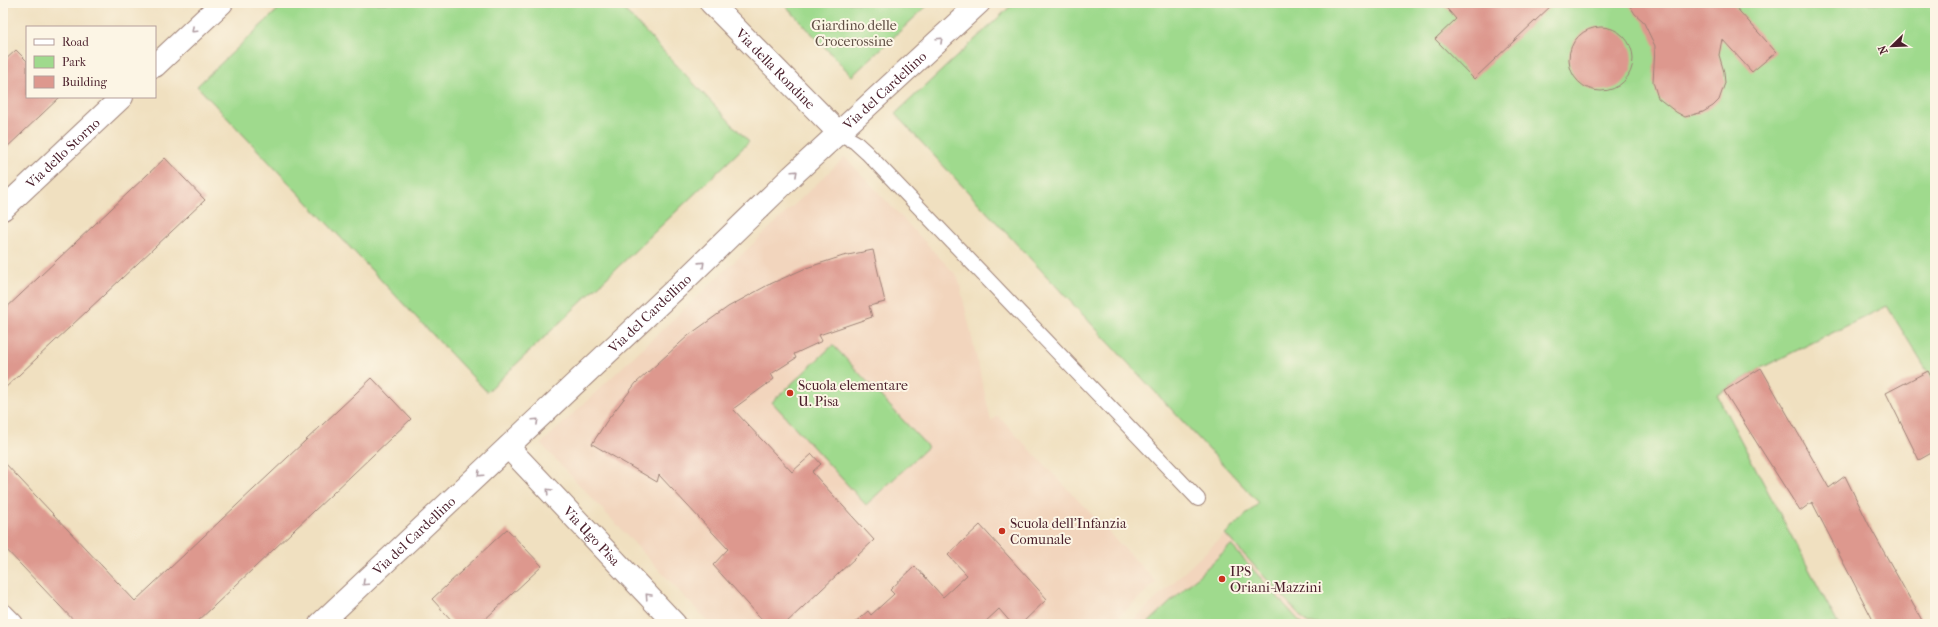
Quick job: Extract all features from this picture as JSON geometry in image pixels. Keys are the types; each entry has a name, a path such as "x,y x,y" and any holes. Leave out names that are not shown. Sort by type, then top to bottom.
{"street":[{"path":"156,65 222,3"},
{"name":"Via della Rondine","path":"711,3 839,133"},
{"name":"Via del Cardellino","path":"320,624 687,278 792,176 980,3"},
{"name":"Via dello Storno","path":"3,209 121,98"},
{"name":"Via Ugo Pisa","path":"508,447 675,624"},
{"path":"3,615 12,624"}],"lane":[{"path":"839,133 855,142 867,153 1198,499"}],"shaded area":[{"name":"Scuola elementare U. Pisa","path":"845,157 958,277 991,421 998,416 1156,582 1111,624 710,624 541,444"},
{"name":"IPS Oriani-Mazzini","path":"1225,534 1308,624 1129,624"}],"green space":[{"path":"285,3 618,3 749,142 487,392 197,86"},
{"name":"Giardino delle Crocerossine","path":"783,3 930,3 852,76"},
{"path":"1014,3 1935,3 1935,384 1887,306 1761,368 1717,395 1838,624 1308,624 1225,534 1259,503 895,114"},
{"path":"833,345 928,447 866,505 772,402"},
{"name":"IPS Oriani-Mazzini","path":"1231,545 1302,624 1147,624"}],"building":[{"path":"1554,3 1474,79 1435,39 1456,19 1443,4"},
{"path":"1628,3 1732,3 1776,52 1752,72 1722,39 1719,55 1724,72 1725,83 1719,100 1703,112 1685,117 1658,98 1653,82 1655,46 1643,21 1635,14"},
{"path":"1601,27 1613,30 1624,36 1630,47 1633,59 1630,71 1624,82 1613,88 1601,91 1589,88 1578,82 1572,71 1569,59 1572,47 1578,36 1589,30"},
{"path":"16,50 26,60 26,98 59,98 3,151 3,62"},
{"path":"165,158 205,200 3,390 3,311"},
{"path":"873,250 885,302 869,306 872,317 819,335 822,341 794,354 796,358 771,374 774,379 733,409 792,472 812,454 821,464 812,472 874,540 785,624 766,624 713,565 728,549 659,475 657,482 592,444 606,422 636,383 689,335 728,307 768,285 806,268 843,256"},
{"path":"1761,368 1829,488 1845,476 1869,525 1924,624 1875,624 1812,502 1800,511 1724,391"},
{"path":"1928,371 1935,384 1935,451 1919,460 1886,393"},
{"path":"372,378 411,419 195,624 77,624 3,546 3,461 135,601"},
{"path":"980,525 1047,599 1021,624 1012,624 999,609 983,624 853,624 868,611 871,615 894,594 890,590 915,566 943,597 967,575 948,555"},
{"path":"507,529 542,566 480,624 455,624 432,599"}],"place":[{"name":"Scuola elementare U. Pisa","path":"790,393"},
{"name":"Scuola dell'Infanzia Comunale","path":"1002,531"},
{"name":"IPS Oriani-Mazzini","path":"1222,579"}]}
